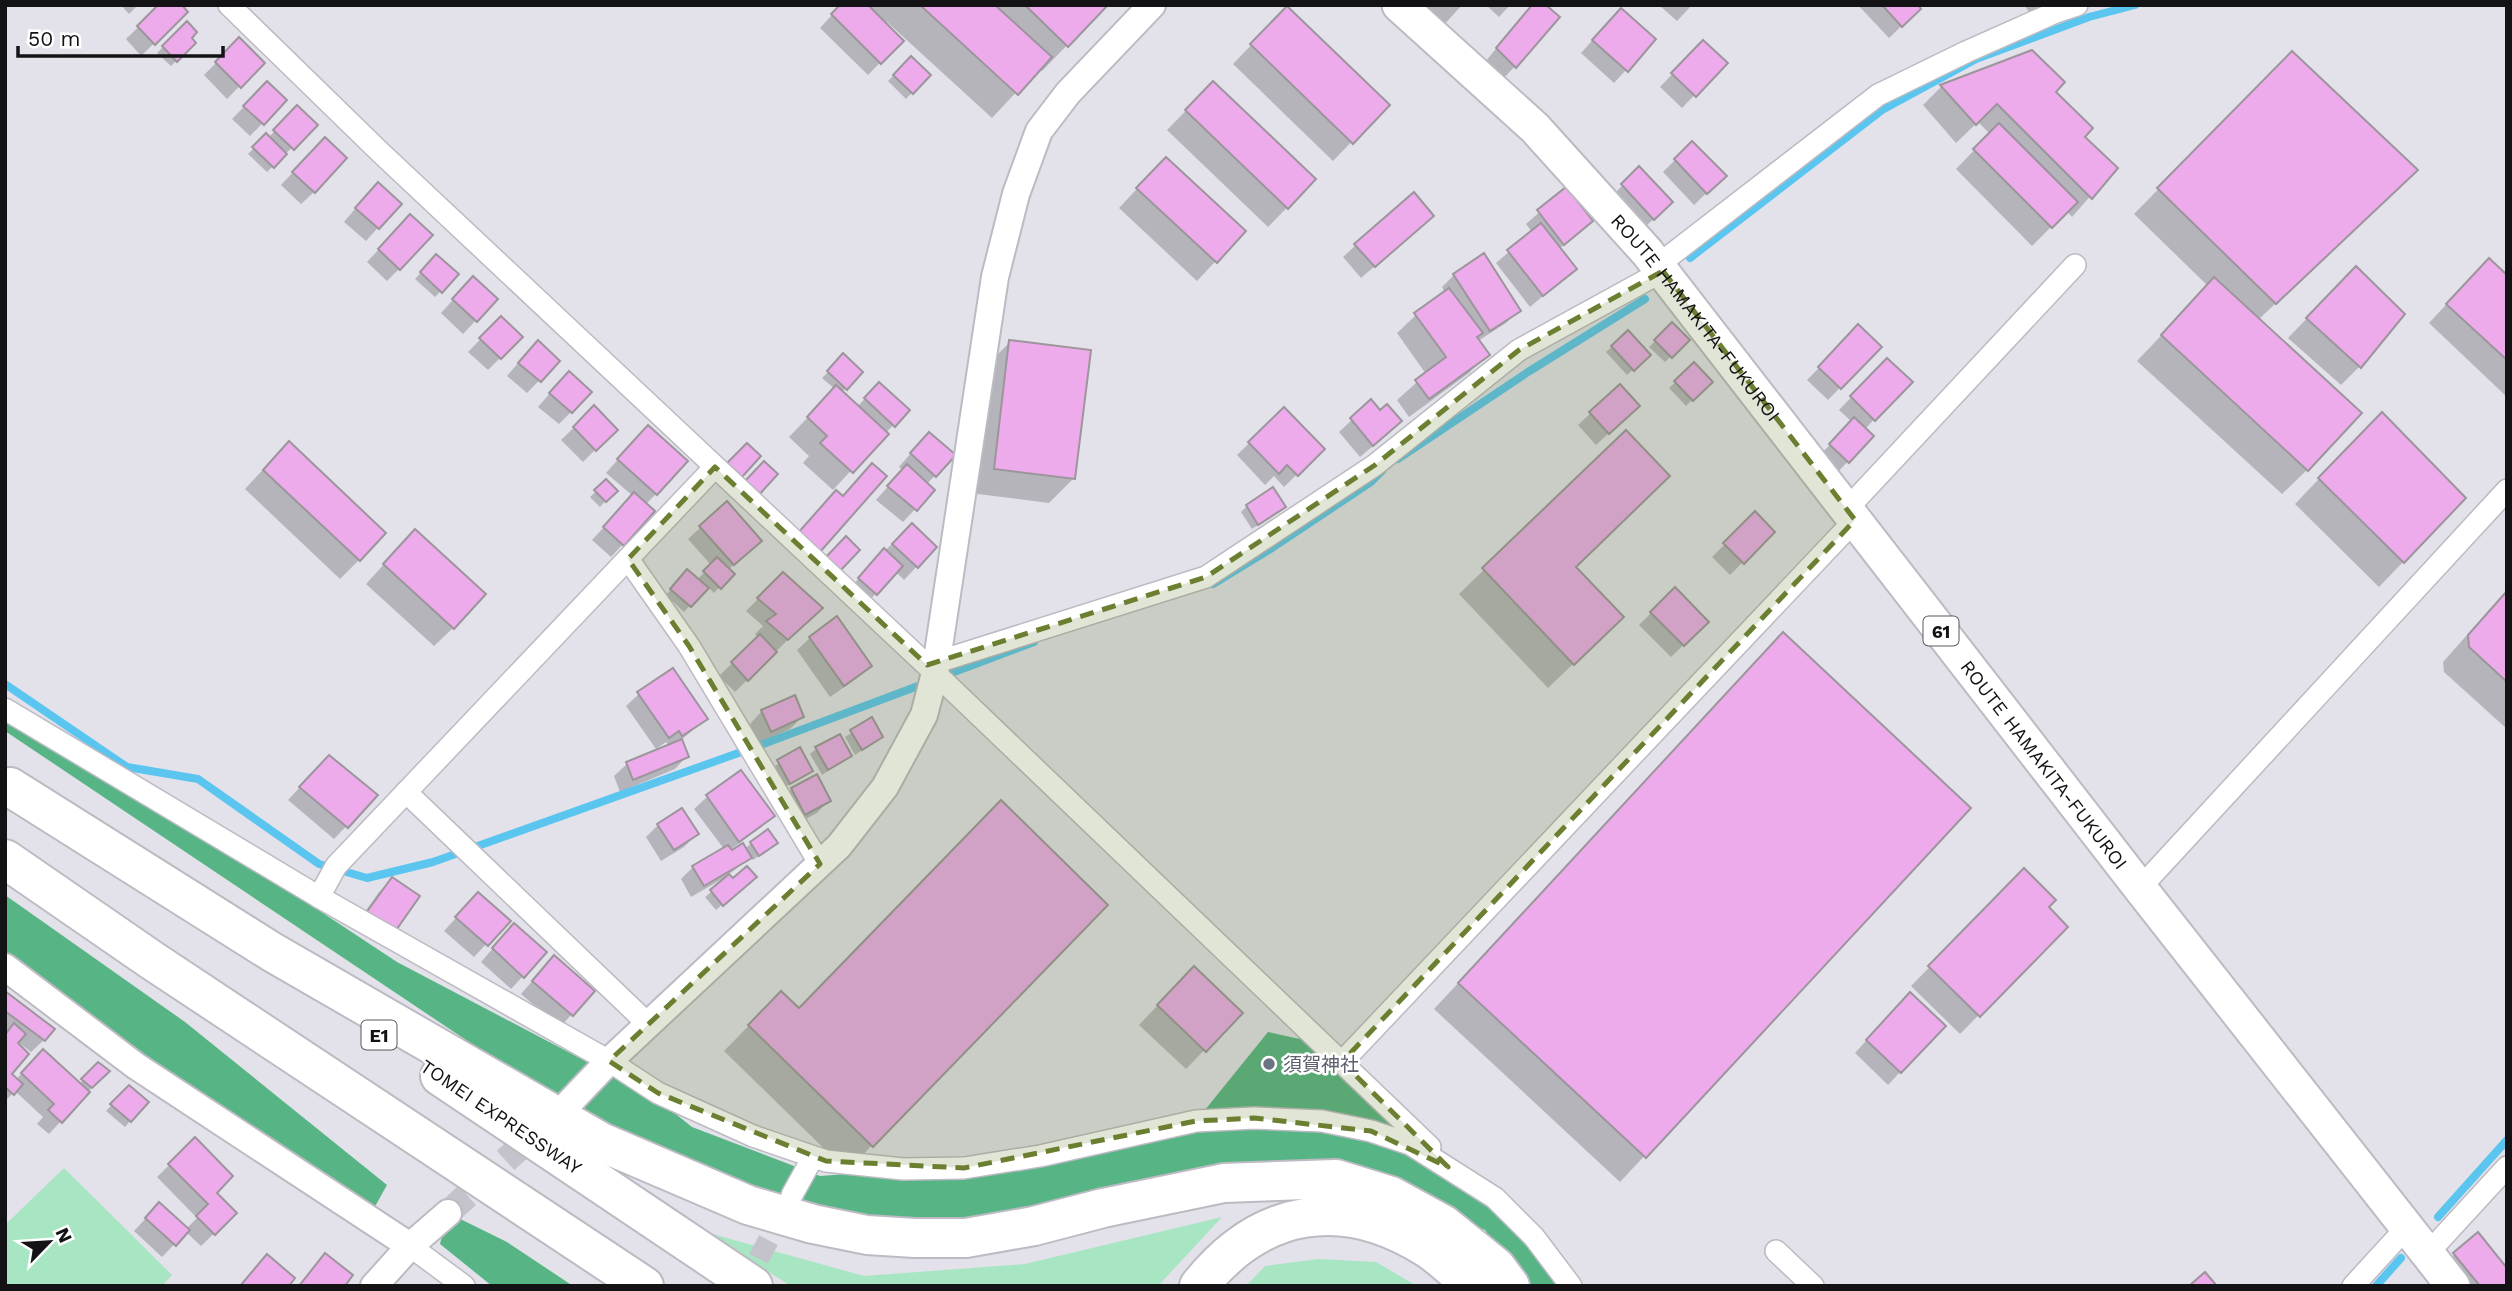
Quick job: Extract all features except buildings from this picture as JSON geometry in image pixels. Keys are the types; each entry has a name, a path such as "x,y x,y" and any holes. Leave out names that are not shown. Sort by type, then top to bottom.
{"highway":[{"name":"TOMEI EXPRESSWAY","path":"8,785 753,1286"},
{"path":"8,785 272,952 601,1142 747,1205 813,1224 867,1235 966,1238 1034,1226 1103,1208 1224,1183 1336,1179 1391,1196 1444,1224 1496,1267 1510,1286"},
{"path":"5,859 153,961 644,1286"},
{"path":"1199,1286 1216,1265 1246,1240 1293,1220 1333,1214 1378,1224 1427,1248 1473,1286"}],"main road":[{"name":"ROUTE HAMAKITA-FUKUROI","path":"1399,5 1535,128 1660,268 2140,888 2453,1286"}],"street":[{"path":"229,5 381,153 715,467 936,668 1448,1167"},
{"path":"569,1103 608,1061 839,846 885,788 924,715 936,668 995,277 1016,194 1039,131 1068,93 1152,5"},
{"path":"936,668 1206,577 1375,465 1519,350 1660,268 1878,95 1966,52 2077,5"},
{"path":"1342,1062 1851,515 2075,265"},
{"path":"319,897 336,866 715,467"},
{"path":"2140,888 2507,490"},
{"path":"628,559 689,646 820,864"},
{"path":"5,709 319,897 608,1061 658,1093 753,1136 826,1161 903,1169 964,1168 1040,1156 1196,1121 1254,1118 1322,1121 1371,1131 1410,1144 1495,1198 1534,1237 1571,1286"},
{"path":"406,792 649,1024"},
{"path":"5,967 136,1066 410,1247 464,1286"},
{"path":"792,1195 813,1157"},
{"path":"2428,1253 2507,1167"},
{"path":"374,1286 410,1247 448,1213"},
{"path":"2353,1286 2407,1227"},
{"path":"1776,1251 1813,1286"}],"highlighted area":[{"path":"1663,271 1855,520 1342,1062 1448,1167 1371,1131 1254,1118 1196,1121 964,1168 826,1161 658,1093 609,1061 820,864 689,646 628,559 715,467 927,665 1206,577 1375,465 1519,350"}],"green space":[{"path":"5,703 397,962 591,1064 560,1103 5,731"},
{"path":"5,895 185,1022 387,1185 373,1210 102,1028 5,955"},
{"path":"1268,1032 1323,1044 1495,1198 1561,1286 1523,1286 1485,1230 1360,1177 943,1239 813,1221 562,1119 609,1061 692,1127 820,1176 993,1163 1196,1121"},
{"path":"64,1168 172,1275 162,1286 5,1286 5,1225"},
{"path":"448,1213 507,1242 573,1286 492,1286 440,1244"},
{"path":"1222,1217 1158,1286 791,1286 705,1232 864,1276 1025,1264"},
{"path":"1319,1259 1376,1262 1417,1286 1246,1286 1265,1266"}],"waterway":[{"path":"1690,258 1882,110 1976,59 2089,17 2135,5"},
{"path":"1398,459 1528,372 1645,299"},
{"path":"1213,584 1371,482 1382,471"},
{"path":"941,677 1034,642"},
{"path":"5,684 127,767 198,779 319,864 367,878 433,862 926,683"},
{"path":"2438,1217 2507,1140"},
{"path":"2376,1286 2401,1258"}],"tunnel":[{"path":"448,1213 542,1127"},
{"path":"744,1286 785,1209"}],"place":[{"name":"須賀神社","path":"1269,1064"}]}
